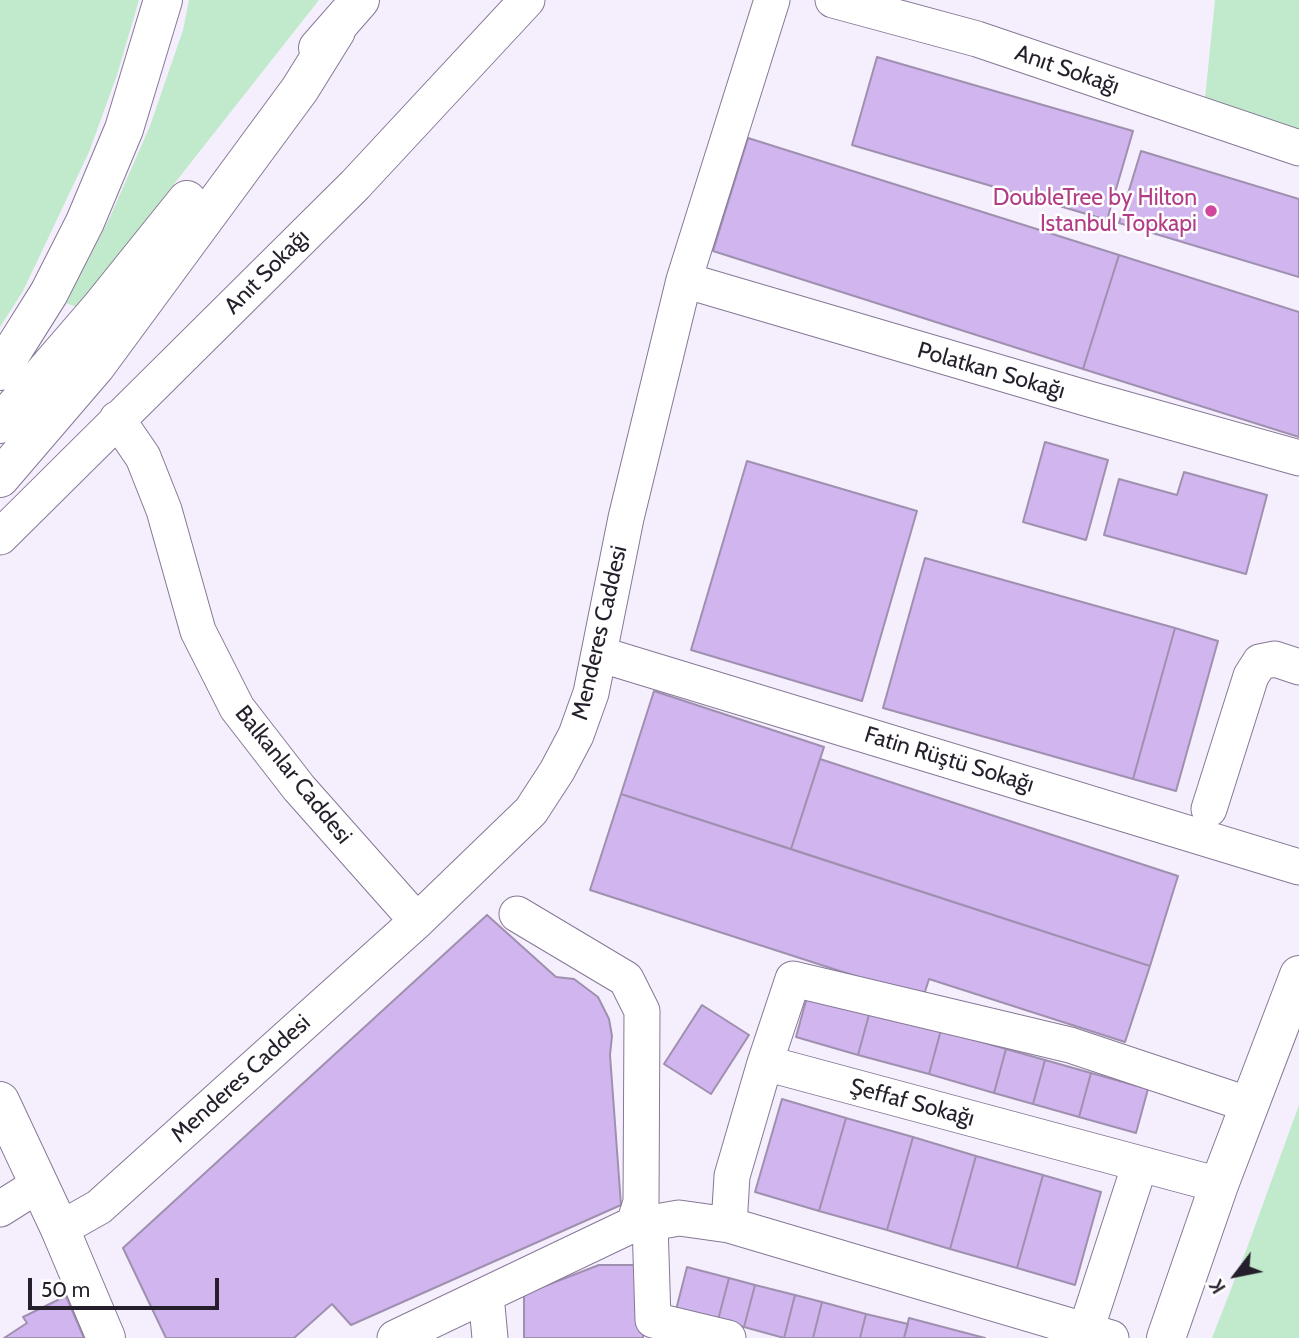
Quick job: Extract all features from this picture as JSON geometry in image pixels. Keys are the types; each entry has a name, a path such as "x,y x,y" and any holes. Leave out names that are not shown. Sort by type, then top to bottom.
{"main road":[{"path":"0,371 49,293 85,222 124,129 163,0"},
{"path":"0,478 96,366 300,89 336,31 360,0"},
{"path":"0,424 101,307 287,80 336,31"},
{"path":"1166,1338 1219,1185 1299,975"},
{"path":"1188,1338 1299,1040"},
{"path":"0,1101 60,1229 106,1338"}],"street":[{"name":"Anıt Sokağı","path":"0,537 355,186 527,0"},
{"name":"Menderes Caddesi","path":"60,1229 99,1208 417,921 531,811 557,771 576,735 591,693 626,518 684,280 772,0"},
{"name":"Anıt Sokağı","path":"833,0 977,39 1299,148"},
{"name":"Polatkan Sokağı","path":"684,280 1299,458"},
{"name":"Balkanlar Caddesi","path":"117,419 144,457 164,510 198,631 237,708 299,788 417,921"},
{"name":"Fatin Rüştü Sokağı","path":"599,654 1299,867"},
{"path":"1209,809 1251,676 1260,662 1275,659 1299,667"},
{"path":"396,1338 634,1224 642,1202 642,1011 626,979 517,914"},
{"path":"729,1225 733,1176 765,1063 793,979 1069,1045 1250,1105"},
{"name":"Şeffaf Sokağı","path":"765,1063 1219,1185"},
{"path":"727,1338 653,1320 650,1223 679,1218 729,1225 1099,1334 1140,1164"},
{"path":"0,1209 38,1185"},
{"path":"486,1295 490,1338"}],"green space":[{"path":"0,0 139,0 117,75 89,152 23,291 0,327"},
{"path":"189,0 319,0 77,307 66,303 110,217 150,126 183,30"},
{"path":"1215,0 1299,0 1299,133 1205,98"},
{"path":"1299,1105 1299,1338 1212,1338 1247,1248"}],"building":[{"path":"877,57 1133,131 1107,220 852,145"},
{"path":"748,138 1119,255 1083,369 713,251"},
{"name":"DoubleTree by Hilton Istanbul Topkapi","path":"1141,151 1299,199 1299,277 1119,223"},
{"path":"1119,255 1299,312 1299,437 1083,369"},
{"path":"1045,442 1108,460 1086,540 1023,522"},
{"path":"747,461 917,511 862,701 691,650"},
{"path":"1184,472 1267,495 1246,574 1104,535 1119,479 1177,495"},
{"path":"925,558 1175,628 1133,779 883,708"},
{"path":"1175,628 1218,641 1176,791 1133,779"},
{"path":"654,691 824,747 791,849 621,794"},
{"path":"820,759 1178,876 1150,966 791,849"},
{"path":"621,794 1150,966 1125,1042 929,979 923,998 590,890"},
{"path":"487,915 556,977 574,979 598,997 609,1019 621,1205 351,1325 332,1304 294,1338 166,1338 123,1248"},
{"path":"808,993 870,1011 858,1055 796,1037"},
{"path":"702,1005 749,1035 711,1094 664,1064"},
{"path":"870,1011 941,1030 929,1074 858,1055"},
{"path":"941,1030 1006,1049 994,1093 929,1074"},
{"path":"1006,1049 1045,1060 1033,1104 994,1093"},
{"path":"1045,1060 1091,1073 1079,1117 1033,1104"},
{"path":"1091,1073 1148,1089 1136,1133 1079,1117"},
{"path":"782,1099 846,1118 819,1211 755,1192"},
{"path":"846,1118 913,1137 887,1230 819,1211"},
{"path":"913,1137 976,1156 950,1249 887,1230"},
{"path":"976,1156 1043,1175 1017,1268 950,1249"},
{"path":"1043,1175 1101,1192 1075,1285 1017,1268"},
{"path":"599,1265 643,1265 643,1338 524,1338 524,1294"},
{"path":"687,1267 729,1278 718,1320 676,1310"},
{"path":"729,1278 755,1285 744,1327 718,1320"},
{"path":"755,1285 795,1295 784,1338 744,1327"},
{"path":"795,1295 822,1302 813,1338 784,1338"},
{"path":"66,1296 84,1338 4,1338 27,1323 23,1317"},
{"path":"822,1302 866,1314 860,1338 813,1338"},
{"path":"866,1314 908,1324 904,1338 860,1338"},
{"path":"909,1318 985,1338 904,1338"}],"place":[{"name":"DoubleTree by Hilton Istanbul Topkapi","path":"1211,211"}]}
